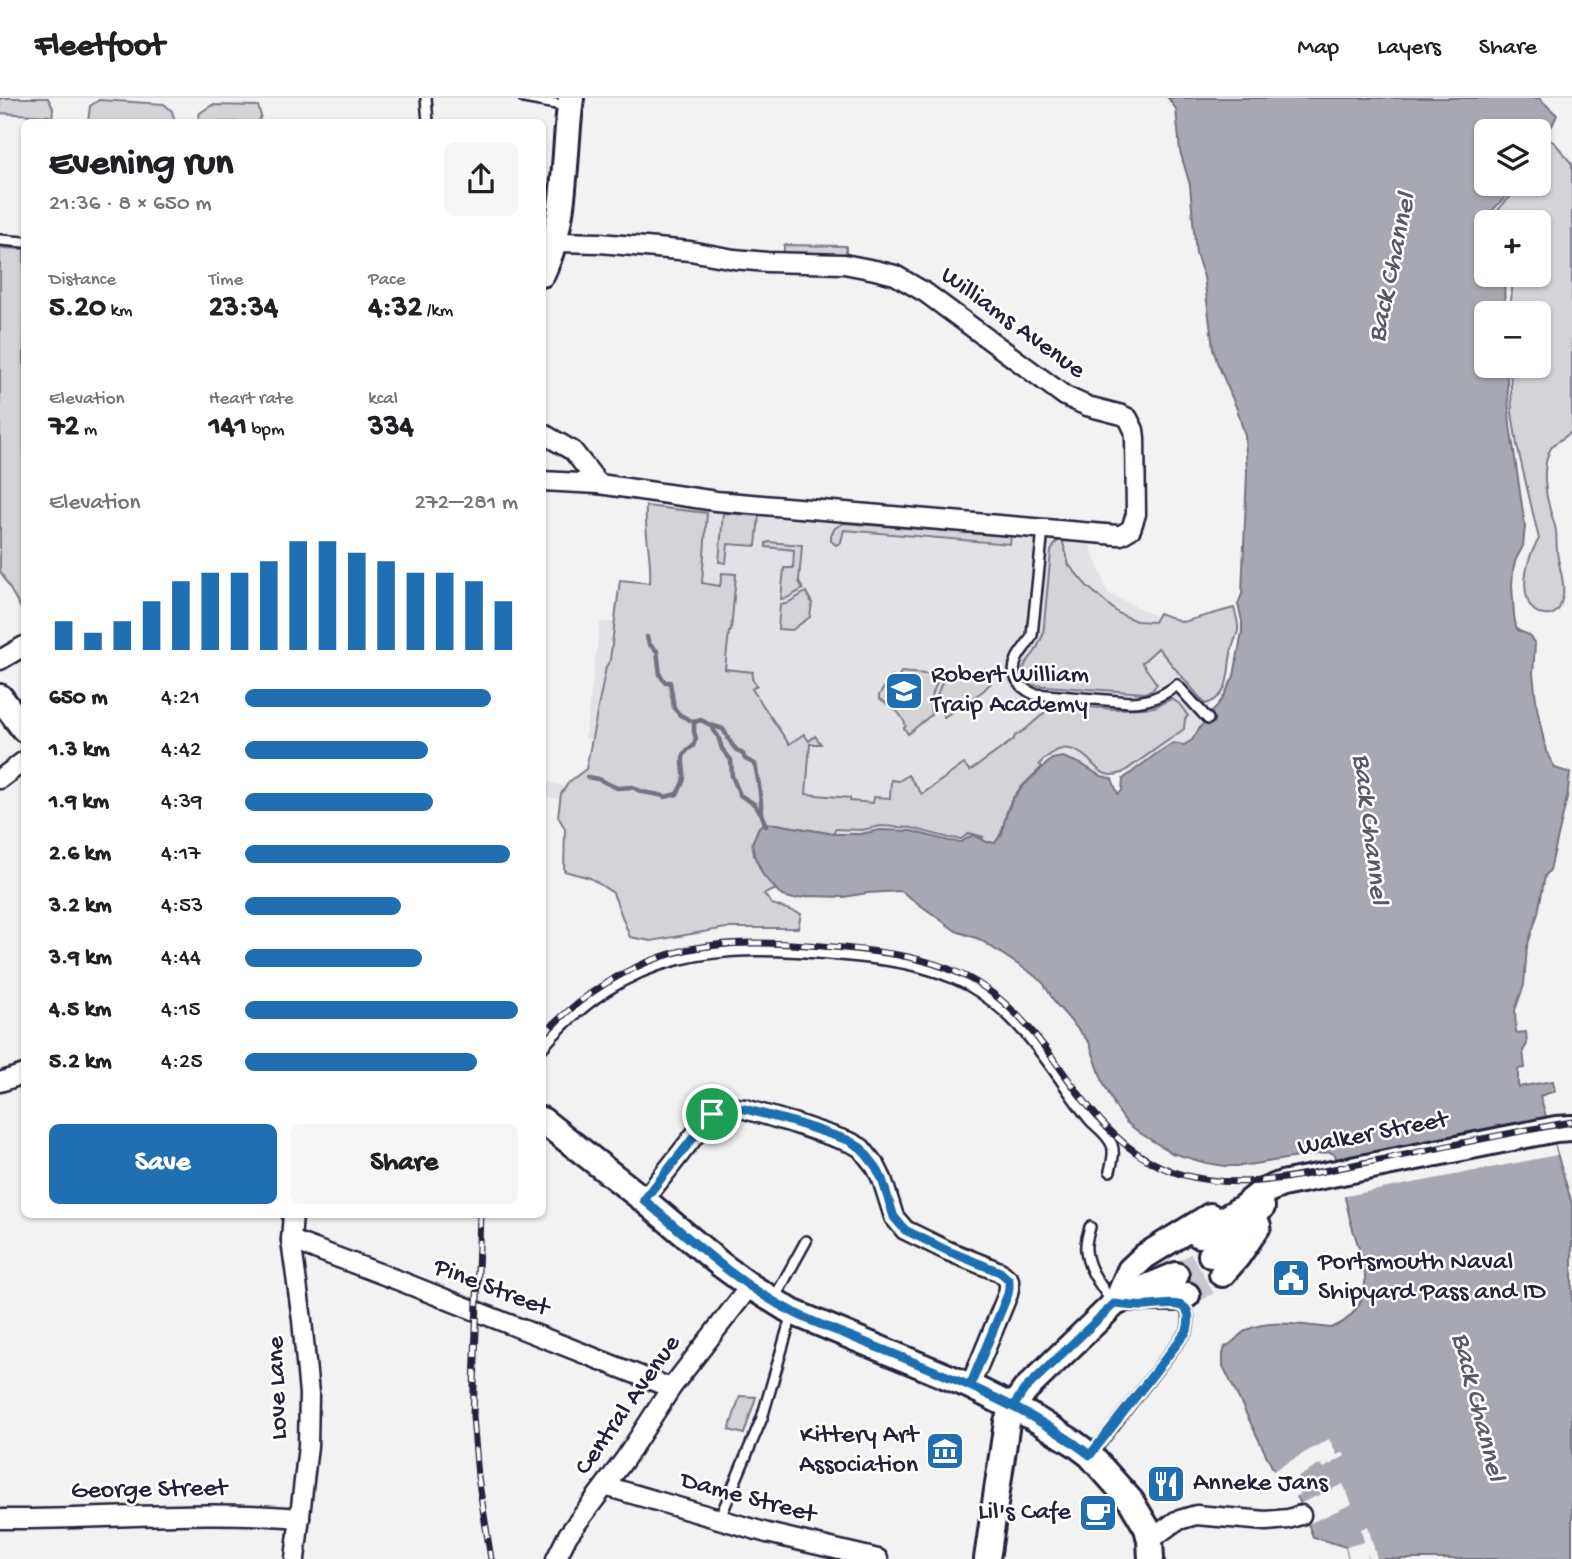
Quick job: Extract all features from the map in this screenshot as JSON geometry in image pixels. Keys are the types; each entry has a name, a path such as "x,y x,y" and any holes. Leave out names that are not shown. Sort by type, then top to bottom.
{"street":[{"path":"546,264 555,242 561,208 570,102"},
{"name":"Williams Avenue","path":"546,481 599,484 716,501 1118,535 1132,529 1136,514 1134,430 1128,418 1087,406 1065,396 926,293 895,275 844,264 767,262 690,251 555,242"},
{"path":"546,435 573,451 599,484"},
{"path":"0,660 21,648"},
{"path":"0,697 21,725"},
{"path":"0,779 21,763"},
{"path":"0,1082 21,1075"},
{"path":"644,1200 717,1109 745,1109 848,1140 861,1148 876,1167 894,1217 905,1230 1000,1272 1009,1280 1008,1294 970,1386"},
{"path":"546,1123 720,1264 783,1306 970,1386 1055,1430 1090,1455 1131,1501 1147,1528 1150,1549"},
{"name":"Walker Street","path":"1269,1196 1242,1250 1212,1257 1242,1208 1269,1196 1283,1196 1332,1180 1565,1134"},
{"path":"1119,1297 1130,1270 1145,1256 1217,1212 1269,1196"},
{"name":"Love Lane","path":"293,1218 291,1240 309,1394 308,1442 295,1559"},
{"name":"Pine Street","path":"291,1240 671,1388"},
{"path":"987,1559 1007,1422 1024,1390 1119,1297 1134,1275 1177,1277 1156,1292 1119,1297"},
{"name":"Central Avenue","path":"556,1559 568,1535 605,1486 671,1388 750,1286"},
{"name":"Dame Street","path":"605,1486 719,1520 878,1559"},
{"name":"George Street","path":"0,1519 46,1520 148,1515 271,1515 300,1518"},
{"path":"1150,1549 1176,1521 1196,1516 1266,1521 1288,1520 1301,1515"}],"lane":[{"path":"426,98 428,119"},
{"path":"524,98 570,102"},
{"path":"0,240 21,242"},
{"path":"1043,529 1032,635 1015,662 1017,682 1034,694 1139,702 1158,697 1177,685 1208,719"},
{"path":"546,1044 576,1013 613,988 642,972 689,956 783,950 911,964 967,985 991,1000 1016,1022 1036,1045 1090,1120 1110,1141 1113,1154 1110,1171"},
{"path":"1090,1227 1086,1243 1087,1255 1098,1281 1136,1306 1178,1304 1185,1307 1189,1314 1187,1331 1090,1455"},
{"path":"719,1520 762,1418 783,1306 806,1241"}],"shaded area":[{"path":"0,98 48,98 53,108 52,119 49,119 49,116 0,113"},
{"path":"99,100 164,104 172,111 174,119 88,119 90,106"},
{"path":"212,105 258,106 261,116 260,119 198,119 200,113"},
{"path":"1551,141 1555,143 1572,164 1572,431 1551,448 1545,466 1548,503 1556,531 1557,555 1563,581 1561,603 1558,610 1550,615 1533,609 1526,594 1527,569 1539,539 1517,445 1511,378 1551,378 1551,301 1511,301 1512,287 1551,287 1551,210 1498,210 1511,196 1551,196"},
{"path":"784,245 846,246 846,256 784,255"},
{"path":"0,248 21,249 21,609 0,571"},
{"path":"646,506 707,513 702,583 720,586 722,573 736,574 725,669 753,672 752,679 757,685 752,689 789,744 804,734 809,741 815,736 821,744 810,744 806,794 873,803 874,797 890,798 891,780 899,781 908,775 922,794 964,764 970,771 1013,740 1051,707 1062,705 1145,708 1171,699 1179,703 1188,716 1184,729 1122,773 1111,775 1101,771 1075,750 1057,750 1039,764 1042,767 1014,796 995,843 986,842 980,837 984,837 970,833 961,839 949,838 912,828 881,826 862,830 835,829 834,834 764,824 754,855 766,878 777,889 764,894 772,904 801,914 798,928 726,928 651,941 630,937 613,893 590,878 564,871 565,829 558,816 561,794 569,782 586,769 606,667 610,660 620,580 650,583"},
{"name":"Robert William Traip Academy","path":"648,506 1088,540 1108,593 1234,654 1199,729 1177,754 1118,776 1096,773 1018,787 998,819 967,850 748,857 546,796 546,781 679,821 670,767 585,738 600,622 648,623 655,584"},
{"path":"723,513 759,516 756,546 728,544 726,563 719,562"},
{"path":"844,523 1011,536 1010,544 844,530 841,542 836,545 831,541 831,535 835,528"},
{"path":"1062,539 1069,565 1087,586 1118,613 1136,621 1154,622 1159,613 1183,622 1234,608 1238,631 1226,684 1219,696 1205,704 1158,648 1142,663 1157,684 1145,693 1031,685 1023,670 1043,635 1051,551 1056,542"},
{"path":"769,542 802,545 799,581 803,589 787,598 781,599 784,568 793,568 794,550 766,547"},
{"path":"806,592 812,603 810,617 792,630 778,629 780,604 786,604"},
{"path":"901,672 939,677 930,701 931,715 908,734 899,713 879,699 892,676 897,680"},
{"path":"945,675 988,678 991,683 944,717 937,696"},
{"path":"740,1396 756,1397 744,1434 729,1430"}],"water":[{"name":"Back Channel","path":"1168,98 1539,98 1557,115 1551,127 1551,119 1474,119 1474,196 1506,196 1493,210 1474,210 1474,287 1504,287 1505,301 1474,301 1474,378 1507,378 1510,425 1525,526 1523,546 1513,571 1514,616 1519,631 1529,635 1535,644 1533,674 1546,751 1555,768 1570,773 1567,798 1550,870 1545,876 1538,913 1527,947 1524,985 1515,1010 1516,1033 1526,1032 1527,1044 1523,1051 1525,1068 1518,1069 1518,1087 1553,1081 1555,1091 1540,1096 1572,1204 1572,1559 1349,1559 1346,1547 1313,1537 1300,1502 1273,1469 1223,1366 1223,1354 1225,1347 1256,1326 1288,1324 1331,1328 1348,1318 1360,1302 1364,1291 1364,1267 1335,1155 1330,1152 1241,1166 1225,1166 1172,1153 1126,1122 1103,1082 1089,1042 1056,1004 1043,983 1031,973 979,939 956,931 901,891 844,897 809,896 794,899 782,896 763,875 754,855 752,843 759,827 764,823 834,834 860,834 880,830 911,831 961,842 973,835 986,842 995,843 1002,834 1012,800 1052,759 1063,757 1112,779 1118,794 1122,791 1123,779 1156,754 1173,743 1184,745 1192,740 1223,698 1234,676 1242,632 1238,604 1242,594 1247,472 1245,436 1213,348 1204,277 1196,254 1190,185 1180,151 1176,109"}],"pier":[{"path":"1548,1119 1557,1155 1341,1197 1336,1174"},
{"path":"1329,1439 1337,1455 1343,1452 1345,1456 1324,1468 1321,1464 1293,1480 1300,1494 1293,1498 1271,1472"},
{"path":"1343,1484 1352,1504 1306,1525 1297,1505"},
{"path":"1368,1526 1377,1559 1369,1559 1367,1552 1368,1559 1349,1559 1346,1547 1364,1542 1361,1529"}],"waterway":[{"path":"647,637 649,644 657,651 660,675 665,682 670,682 674,708 680,715 694,722 701,720 710,725 731,760 732,776 740,795 754,804 766,826"},
{"path":"587,777 617,788 633,787 665,797 677,794 684,778 683,756 693,746 696,738 694,722"},
{"path":"711,725 723,729 734,747 745,759 755,764 761,813"}],"tunnel":[{"path":"1176,1275 1211,1255"},
{"path":"1187,1295 1222,1274"}],"railway":[{"path":"546,1032 597,989 628,971 680,951 761,943 822,946 889,953 932,963 953,971 992,993 1017,1015 1039,1040 1098,1118 1121,1141 1148,1160 1180,1174 1229,1182 1277,1179 1572,1122"},
{"path":"480,1218 473,1416 478,1477 491,1559"}],"place":[{"name":"Robert William Traip Academy","path":"904,691"},
{"name":"Portsmouth Naval Shipyard Pass and ID","path":"1291,1278"},
{"name":"Kittery Art Association","path":"945,1451"},
{"name":"Anneke Jans","path":"1166,1484"},
{"name":"Lil's Cafe","path":"1098,1513"}],"route":[{"path":"712,1114 644,1200 720,1264 792,1312 970,1386 1055,1430 1090,1455 1187,1331 1189,1314 1185,1307 1178,1304 1114,1304 1024,1390 1013,1407 970,1386 1008,1294 1009,1280 1004,1274 948,1251 898,1224 876,1167 861,1148 848,1140 745,1109 724,1107 712,1114"}]}
